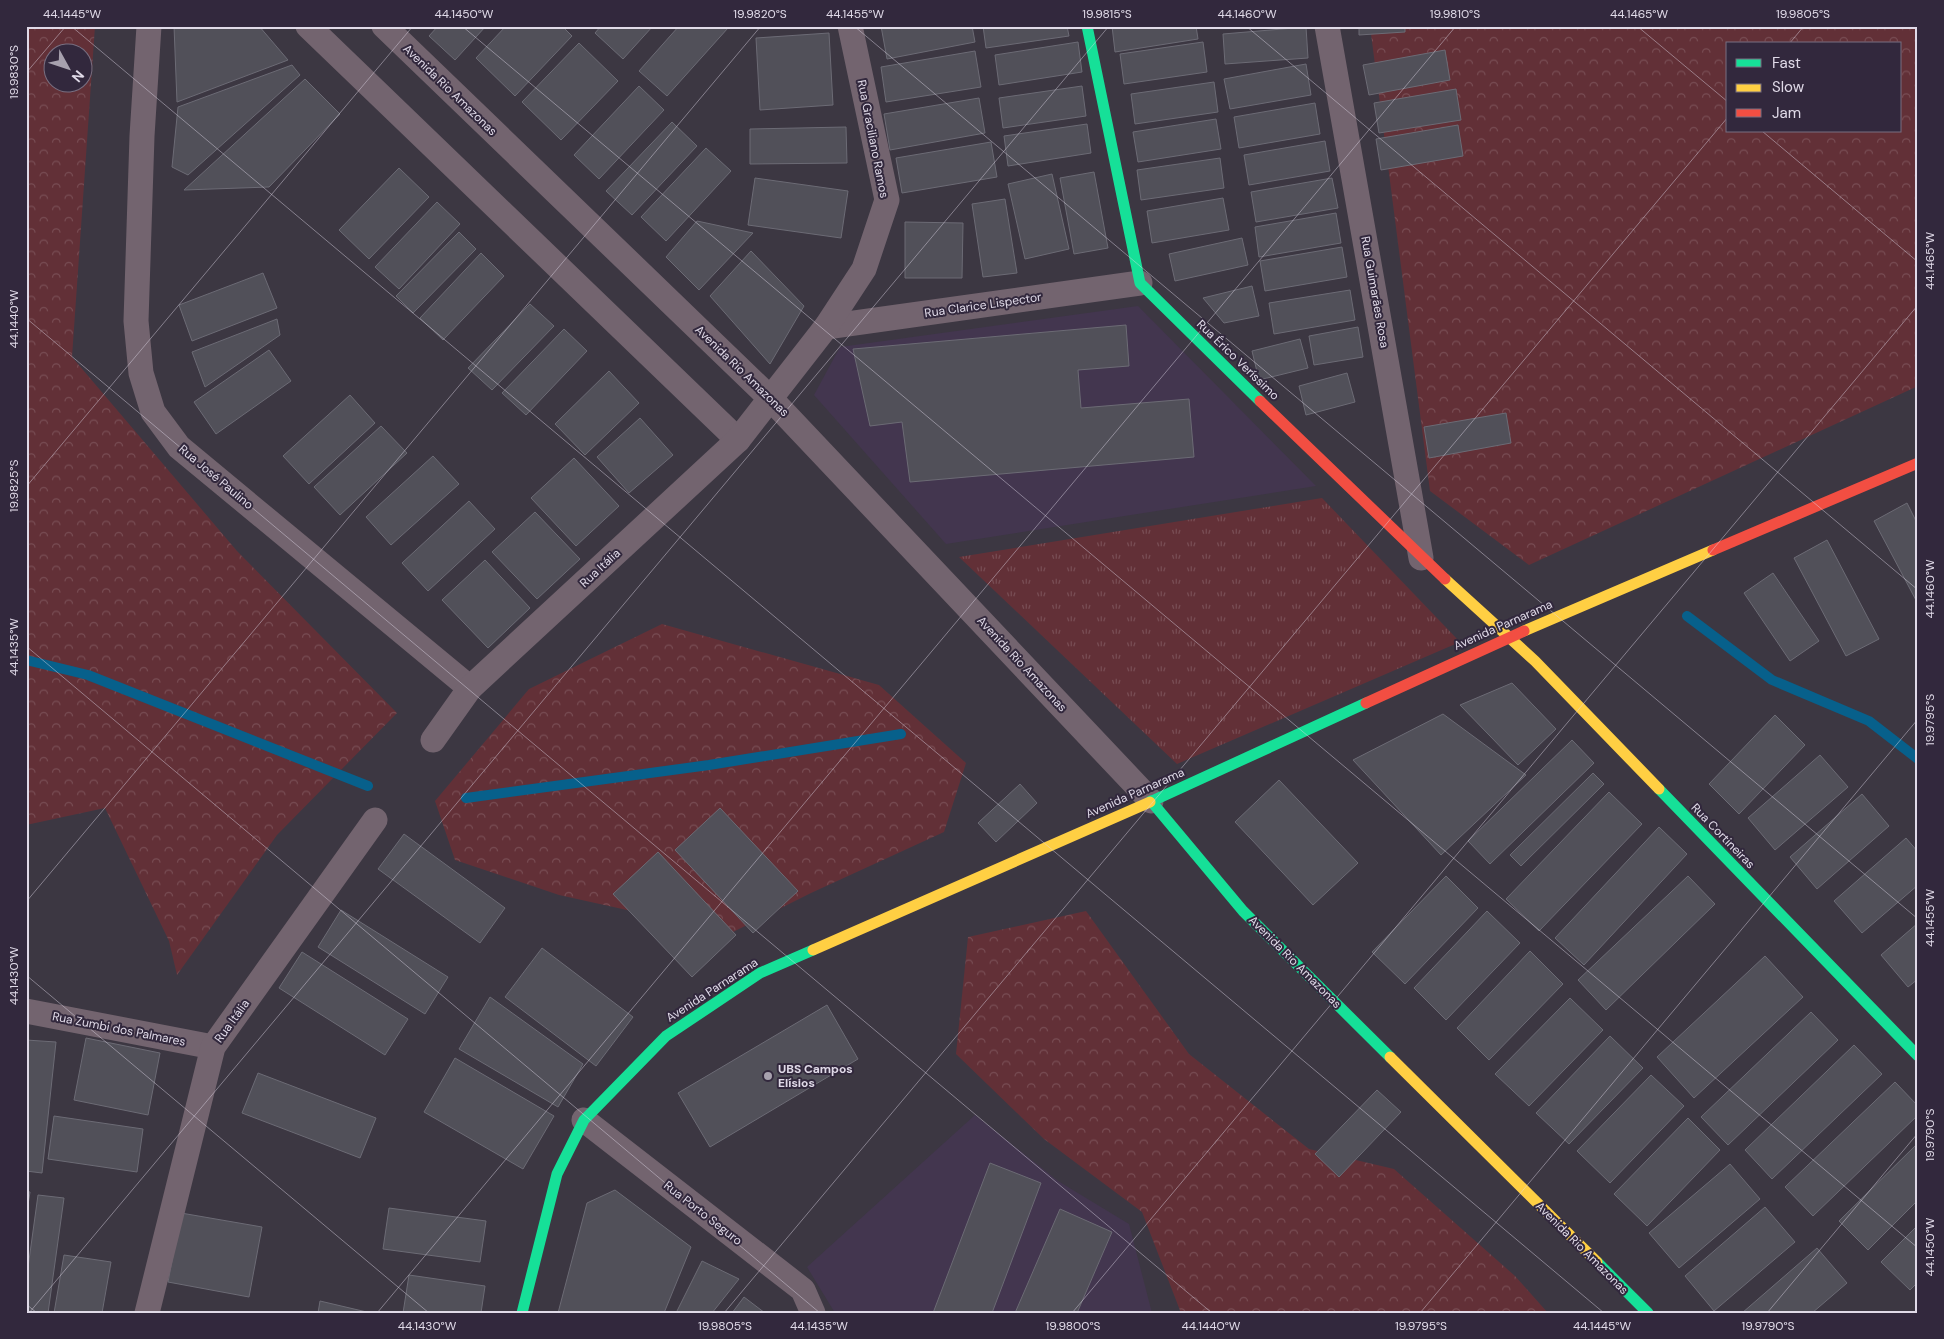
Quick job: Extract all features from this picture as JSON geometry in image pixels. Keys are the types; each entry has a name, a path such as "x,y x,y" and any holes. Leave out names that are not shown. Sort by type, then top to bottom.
{"street":[{"name":"Rua José Paulino","path":"149,26 142,136 136,321 141,373 153,412 178,447 470,688"},
{"path":"308,26 738,440"},
{"name":"Avenida Rio Amazonas","path":"384,26 771,399 1151,801 1243,911 1648,1313"},
{"name":"Rua Graciliano Ramos","path":"771,399 826,328 864,269 887,200 850,26"},
{"path":"1087,26 1140,283"},
{"name":"Rua Guimarães Rosa","path":"1328,26 1420,558"},
{"name":"Rua Clarice Lispector","path":"826,328 1140,283"},
{"name":"Rua Érico Veríssimo","path":"1140,283 1420,558 1507,638"},
{"name":"Rua Itália","path":"433,740 470,688 738,440 771,399"},
{"name":"Avenida Parnarama","path":"522,1313 557,1174 584,1120 666,1036 760,973 1151,801 1507,638 1918,463"},
{"name":"Rua Cortineiras","path":"1507,638 1535,662 1918,1056"},
{"name":"Rua Itália","path":"147,1313 213,1047 375,820"},
{"name":"Rua Zumbi dos Palmares","path":"26,1011 213,1047"},
{"name":"Rua Porto Seguro","path":"584,1120 802,1290 813,1313"}],"shaded area":[{"path":"1138,306 1316,486 946,544 814,395 840,347"},
{"path":"975,1115 1058,1181 1129,1224 1152,1313 835,1313 807,1267"}],"green space":[{"path":"26,26 95,26 92,69 92,42 42,42 42,92 90,92 72,357 237,551 397,713 277,835 177,975 169,941 105,808 26,825"},
{"path":"1370,26 1918,26 1918,386 1529,565 1430,491"},
{"path":"1322,498 1460,642 1177,764 959,557"},
{"path":"662,624 879,685 966,763 944,832 811,893 731,933 559,895 455,860 435,801 529,689"},
{"path":"1086,911 1189,1054 1309,1149 1394,1169 1515,1276 1548,1313 1181,1313 1142,1212 1044,1139 956,1054 968,937"}],"building":[{"path":"174,26 259,26 288,60 177,102"},
{"path":"438,26 486,26 455,60 429,36"},
{"path":"506,26 562,26 572,36 515,96 476,58"},
{"path":"601,26 653,26 623,59 595,33"},
{"path":"679,26 726,26 728,28 667,96 639,71"},
{"path":"881,26 972,26 975,42 887,59"},
{"path":"983,26 1067,26 1069,36 986,48"},
{"path":"1112,26 1196,26 1198,39 1115,52"},
{"path":"1359,26 1405,26 1405,32 1359,35"},
{"path":"1306,27 1308,58 1225,64 1223,34"},
{"path":"829,33 833,105 760,110 756,38"},
{"path":"1078,42 1082,72 999,85 995,55"},
{"path":"1203,42 1207,72 1124,84 1120,54"},
{"path":"579,43 618,81 561,140 522,102"},
{"path":"1445,50 1450,80 1369,95 1363,65"},
{"path":"975,51 981,87 886,102 881,67"},
{"path":"1306,64 1311,95 1230,109 1224,79"},
{"path":"292,65 300,75 188,175 172,167 178,107"},
{"path":"305,79 340,114 269,187 184,190"},
{"path":"1214,82 1218,112 1135,124 1131,94"},
{"path":"639,86 664,110 599,179 574,155"},
{"path":"1082,86 1086,116 1003,128 999,98"},
{"path":"1456,89 1461,120 1379,133 1374,103"},
{"path":"979,98 985,133 890,150 884,114"},
{"path":"1315,103 1320,134 1239,148 1234,117"},
{"path":"1216,119 1221,149 1138,162 1133,132"},
{"path":"672,122 697,146 632,215 606,191"},
{"path":"1087,124 1091,153 1008,166 1004,136"},
{"path":"1458,125 1463,156 1381,170 1376,139"},
{"path":"846,127 847,163 750,164 750,129"},
{"path":"1325,141 1330,171 1249,185 1244,155"},
{"path":"991,142 997,177 902,193 896,158"},
{"path":"706,148 731,171 666,241 641,217"},
{"path":"1220,158 1224,188 1141,200 1137,170"},
{"path":"399,168 429,197 369,259 339,230"},
{"path":"1094,172 1108,248 1074,254 1060,178"},
{"path":"1052,174 1069,249 1025,259 1008,184"},
{"path":"755,178 848,191 841,238 748,225"},
{"path":"1332,178 1338,208 1256,222 1251,192"},
{"path":"1223,198 1229,230 1152,243 1147,211"},
{"path":"1005,199 1017,273 983,277 972,204"},
{"path":"437,202 460,224 399,289 375,267"},
{"path":"1336,213 1341,243 1259,257 1255,227"},
{"path":"697,221 753,233 699,290 666,257"},
{"path":"905,222 963,223 962,278 905,278"},
{"path":"459,232 476,249 413,313 396,296"},
{"path":"1242,238 1248,265 1175,281 1169,254"},
{"path":"1342,247 1347,277 1265,291 1260,261"},
{"path":"751,251 804,306 770,364 710,296"},
{"path":"481,253 504,276 443,340 420,318"},
{"path":"263,273 277,308 192,341 179,305"},
{"path":"1252,286 1259,316 1224,323 1203,298"},
{"path":"1350,290 1355,320 1274,334 1269,303"},
{"path":"530,304 554,326 492,390 468,368"},
{"path":"277,319 280,335 205,387 192,352"},
{"path":"1126,325 1129,366 1078,370 1081,408 1189,399 1194,457 910,482 902,422 870,426 853,349"},
{"path":"1358,327 1363,357 1314,365 1309,336"},
{"path":"564,329 587,351 526,415 502,393"},
{"path":"1300,339 1308,368 1259,380 1252,351"},
{"path":"269,350 291,381 216,434 194,402"},
{"path":"609,371 639,403 585,455 555,424"},
{"path":"1347,373 1355,402 1306,415 1299,386"},
{"path":"350,395 375,423 309,484 283,456"},
{"path":"1506,413 1511,443 1429,458 1424,427"},
{"path":"640,418 673,455 629,493 597,457"},
{"path":"381,426 407,453 340,515 314,487"},
{"path":"433,456 459,484 391,545 366,517"},
{"path":"574,458 619,506 576,546 531,498"},
{"path":"469,501 495,529 428,591 402,563"},
{"path":"1907,503 1918,525 1918,604 1874,521"},
{"path":"535,512 580,559 537,599 492,552"},
{"path":"1827,540 1879,639 1846,656 1794,558"},
{"path":"485,560 530,608 488,648 442,600"},
{"path":"1773,573 1819,641 1790,661 1744,593"},
{"path":"1512,683 1556,729 1518,765 1460,705"},
{"path":"1443,714 1526,775 1441,855 1353,760"},
{"path":"1775,715 1805,745 1739,814 1709,784"},
{"path":"1572,740 1594,763 1490,864 1468,841"},
{"path":"1820,755 1848,787 1775,850 1748,818"},
{"path":"1593,773 1604,784 1521,866 1510,855"},
{"path":"1279,780 1358,863 1313,905 1235,822"},
{"path":"1020,784 1037,803 996,842 978,823"},
{"path":"1609,792 1642,824 1539,931 1506,899"},
{"path":"1862,794 1889,826 1817,889 1790,857"},
{"path":"720,808 798,891 753,933 675,850"},
{"path":"1659,827 1687,854 1584,965 1555,938"},
{"path":"404,834 505,908 480,943 378,869"},
{"path":"1906,838 1918,852 1918,885 1862,933 1834,901"},
{"path":"658,852 736,935 692,977 613,894"},
{"path":"1446,876 1478,908 1405,984 1372,952"},
{"path":"1688,876 1715,904 1606,1010 1578,980"},
{"path":"341,910 448,977 425,1014 318,947"},
{"path":"1487,911 1520,943 1446,1020 1414,988"},
{"path":"1918,923 1918,979 1908,987 1881,955"},
{"path":"542,948 633,1017 596,1066 505,997"},
{"path":"1530,951 1563,984 1489,1060 1457,1028"},
{"path":"302,952 408,1019 385,1055 279,988"},
{"path":"1765,956 1803,997 1694,1098 1657,1057"},
{"path":"490,997 583,1064 558,1107 459,1049"},
{"path":"1570,998 1603,1030 1529,1106 1495,1074"},
{"name":"UBS Campos Elísios","path":"827,1005 858,1059 710,1147 678,1093"},
{"path":"1811,1012 1838,1040 1728,1145 1701,1117"},
{"path":"1610,1036 1643,1068 1569,1144 1536,1113"},
{"path":"86,1038 160,1053 148,1115 74,1100"},
{"path":"26,1040 56,1042 42,1173 26,1171"},
{"path":"1854,1045 1882,1074 1772,1179 1745,1150"},
{"path":"455,1058 554,1116 523,1169 424,1112"},
{"path":"258,1073 376,1118 360,1158 242,1113"},
{"path":"1651,1075 1684,1106 1610,1183 1577,1151"},
{"path":"1895,1082 1918,1106 1918,1115 1813,1216 1785,1187"},
{"path":"1377,1090 1401,1112 1339,1177 1315,1154"},
{"path":"54,1116 143,1129 137,1172 48,1159"},
{"path":"1688,1118 1720,1150 1647,1226 1614,1194"},
{"path":"1918,1143 1918,1200 1868,1250 1839,1221"},
{"path":"990,1163 1041,1183 992,1313 933,1313"},
{"path":"1730,1164 1760,1199 1679,1268 1649,1233"},
{"path":"615,1190 691,1247 664,1313 558,1313 587,1203"},
{"path":"26,1191 30,1192 26,1218"},
{"path":"38,1195 64,1198 48,1313 26,1313 26,1282"},
{"path":"1765,1207 1795,1242 1714,1311 1685,1276"},
{"path":"389,1208 486,1221 480,1262 383,1249"},
{"path":"1060,1209 1112,1232 1077,1313 1015,1313"},
{"path":"181,1213 262,1227 249,1297 168,1282"},
{"path":"1918,1225 1918,1282 1910,1290 1881,1262"},
{"path":"1817,1248 1847,1283 1812,1313 1742,1313"},
{"path":"64,1255 111,1262 102,1313 54,1313"},
{"path":"702,1261 739,1279 712,1313 676,1313"},
{"path":"409,1275 485,1286 481,1313 403,1313"},
{"path":"744,1297 765,1313 732,1313"},
{"path":"320,1301 371,1313 318,1313"}],"waterway":[{"path":"1687,616 1772,680 1869,721 1918,759"},
{"path":"26,660 88,675 368,786"},
{"path":"466,798 709,765 901,734"}],"traffic: fast":[{"path":"1087,26 1140,283 1260,401"},
{"path":"1150,802 1366,703"},
{"path":"1659,789 1918,1056"},
{"path":"1151,801 1243,911 1390,1057"},
{"path":"522,1313 557,1174 584,1120 666,1036 760,973 813,950"},
{"path":"1597,1262 1648,1313"}],"traffic: slow":[{"path":"1524,631 1713,550"},
{"path":"1445,579 1535,661 1659,789"},
{"path":"813,950 1150,802"},
{"path":"1390,1057 1597,1262"}],"traffic: jam":[{"path":"1260,401 1445,579"},
{"path":"1713,550 1918,463"},
{"path":"1366,703 1524,631"}],"place":[{"name":"UBS Campos Elísios","path":"768,1076"}]}
